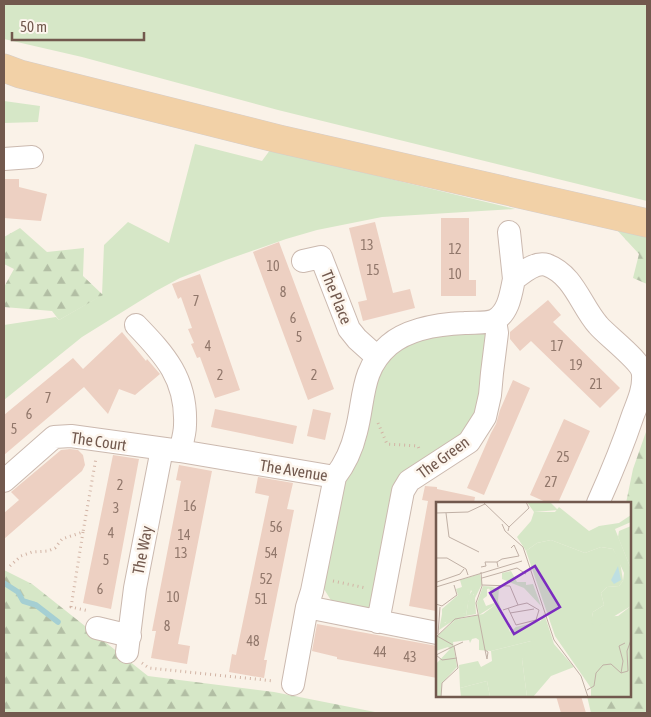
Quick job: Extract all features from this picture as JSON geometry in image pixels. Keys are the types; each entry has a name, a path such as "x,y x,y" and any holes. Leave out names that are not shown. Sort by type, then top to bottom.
{"main road":[{"path":"9,73 279,139 647,223"}],"street":[{"path":"4,158 32,157"},
{"path":"495,320 504,311 510,300 514,279 509,232"},
{"name":"The Place","path":"321,256 349,329 357,339 377,356"},
{"path":"514,279 538,264 557,270 570,282 598,325 626,351 643,372 643,386 633,416 613,470 598,502"},
{"name":"The Avenue","path":"293,684 307,607 340,471 356,432 366,376 377,356 390,344 405,335 427,327 495,320"},
{"name":"The Green","path":"378,622 403,491 409,481 470,442 484,417 490,395 497,333 495,320"},
{"name":"The Way","path":"129,644 135,588 171,450 185,426 184,402 170,363 168,344 136,325"},
{"name":"The Court","path":"4,481 31,455 54,437 70,436 171,450"},
{"name":"The Avenue","path":"171,450 340,471"},
{"path":"307,607 436,633"},
{"path":"97,620 129,644"}],"path":[{"path":"374,415 387,444 418,446 428,470"},
{"path":"97,620 71,607 99,441"},
{"path":"10,566 21,556 32,552 48,552 55,548 62,539 83,532"},
{"path":"315,577 384,592"},
{"path":"129,644 149,668 293,684"}],"green space":[{"path":"4,4 647,4 647,201 278,110 82,57 4,39"},
{"path":"4,101 40,106 38,122 4,123"},
{"path":"195,144 262,161 270,150 515,209 382,217 317,230 226,260 180,278 82,337 4,400 4,325 56,317 59,320 102,295 104,245 128,222 169,243"},
{"path":"20,228 47,252 84,248 83,276 103,295 59,320 52,311 4,307 4,287 14,269 4,264 4,237"},
{"path":"616,229 647,236 647,284 633,278 639,254"},
{"path":"480,329 489,335 482,395 468,434 410,474 370,612 332,602 324,589 342,484 371,391 392,352 437,332"},
{"path":"647,429 647,713 591,713 587,697 631,697 631,502 626,502 633,469"},
{"path":"4,570 32,584 148,676 274,692 380,713 4,713"}],"building":[{"path":"4,179 19,179 19,187 47,194 41,221 4,218"},
{"path":"441,218 469,218 469,280 476,280 476,296 441,296"},
{"path":"375,222 393,293 410,289 415,308 363,321 358,302 367,300 349,228"},
{"path":"279,242 334,389 308,400 253,252"},
{"path":"200,274 240,390 215,398 200,357 197,358 191,344 194,343 188,329 192,328 181,297 178,299 172,284"},
{"path":"548,300 561,315 553,322 620,388 600,408 531,341 520,351 510,339 510,332"},
{"path":"122,332 146,361 147,359 160,374 135,395 119,389 108,414 84,387 4,455 4,415 73,358 83,369"},
{"path":"513,380 530,388 484,495 467,488 496,424"},
{"path":"215,409 297,426 293,444 211,427"},
{"path":"313,409 331,413 325,440 307,436"},
{"path":"564,419 590,431 558,502 546,502 530,495"},
{"path":"61,450 78,450 83,455 85,465 82,471 4,539 4,513 19,500 11,492"},
{"path":"113,455 139,459 111,609 83,603"},
{"path":"179,465 212,471 178,644 190,646 187,664 151,658 156,631 152,631 181,481 176,480"},
{"path":"258,477 293,483 287,509 294,510 264,660 267,660 264,678 229,672 232,654 236,655 269,496 255,493"},
{"path":"425,486 437,487 437,489 475,497 474,502 436,502 436,611 409,606 428,501 422,500"},
{"path":"317,624 436,646 436,678 337,659 337,657 312,651"},
{"path":"556,697 581,697 586,713 561,713"}],"waterway":[{"path":"4,583 18,592 23,601 36,605 58,622"}]}
